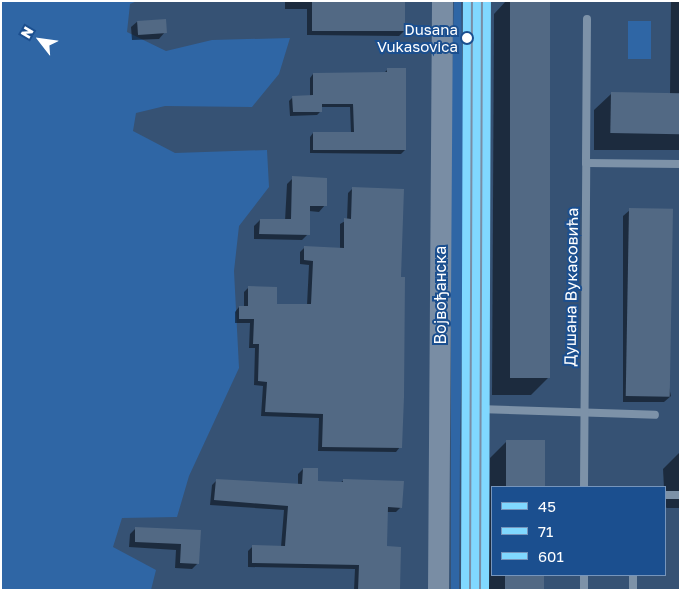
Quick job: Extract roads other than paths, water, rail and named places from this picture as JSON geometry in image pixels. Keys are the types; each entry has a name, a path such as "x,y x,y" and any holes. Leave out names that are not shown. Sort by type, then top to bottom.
{"main road":[{"name":"Војвођанска","path":"438,590 442,1"},
{"path":"475,590 477,1"}],"lane":[{"name":"Душана Вукасовића","path":"584,411 587,19"},
{"path":"586,163 680,164"},
{"path":"476,409 584,411 654,415"},
{"path":"584,411 584,486"},
{"path":"666,495 680,495"},
{"path":"584,576 584,590"},
{"path":"633,576 633,590"}],"place":[{"name":"Dusana Vukasovica","path":"467,38"}]}
